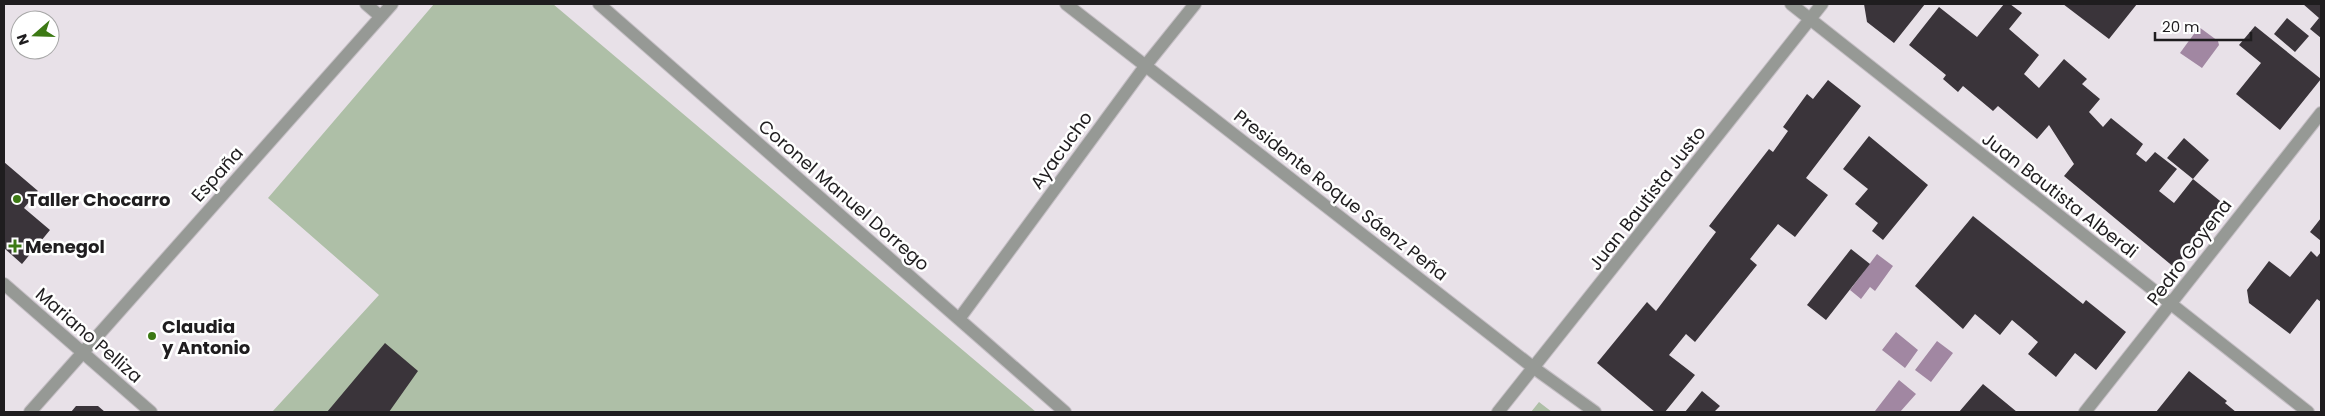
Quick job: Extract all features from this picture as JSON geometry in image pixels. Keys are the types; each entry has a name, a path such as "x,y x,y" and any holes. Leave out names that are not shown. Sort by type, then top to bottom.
{"street":[{"path":"366,4 380,16"},
{"name":"España","path":"30,412 392,4"},
{"name":"Coronel Manuel Dorrego","path":"599,4 1066,412"},
{"name":"Presidente Roque Sáenz Peña","path":"1066,4 1534,368 1595,412"},
{"name":"Ayacucho","path":"959,319 1146,65 1195,4"},
{"name":"Juan Bautista Alberdi","path":"1791,4 2308,412"},
{"name":"Juan Bautista Justo","path":"1498,412 1822,4"},
{"name":"Pedro Goyena","path":"2085,412 2321,113"},
{"name":"Mariano Pelliza","path":"4,284 151,412"}],"green space":[{"path":"434,4 553,4 1036,412 272,412 379,295 268,198"},
{"path":"1539,402 1552,412 1531,412"}],"shaded area":[{"path":"2199,27 2218,41 2219,45 2202,68 2180,53"},
{"path":"1877,254 1893,266 1875,291 1870,287 1861,299 1850,290"},
{"path":"1896,332 1918,350 1905,368 1882,350"},
{"path":"1937,341 1953,353 1931,382 1915,370"},
{"path":"1899,380 1916,394 1900,412 1875,411"}],"building":[{"path":"1864,4 1925,4 1894,43 1867,22"},
{"path":"2004,4 2010,4 2022,13 2009,29 2039,55 2024,74 2039,88 2064,59 2087,79 2082,84 2100,99 2089,112 2103,127 2111,118 2143,144 2136,154 2146,162 2155,152 2177,169 2159,191 2174,203 2193,179 2225,205 2175,268 2064,176 2074,164 2049,125 2037,139 1998,106 1993,111 1963,86 1958,92 1943,79 1946,75 1909,45 1939,7 1977,37"},
{"path":"2063,4 2137,4 2109,39"},
{"path":"2303,4 2321,4 2321,38 2310,29 2319,18"},
{"path":"2287,18 2309,36 2295,52 2274,34"},
{"path":"2255,26 2321,79 2280,130 2236,94 2261,63 2239,45"},
{"path":"1828,80 1861,106 1806,178 1828,195 1795,237 1778,224 1750,259 1757,265 1695,342 1686,334 1669,355 1695,375 1665,412 1655,412 1597,363 1647,302 1656,311 1716,232 1709,226 1769,149 1773,152 1788,131 1783,127 1807,94 1813,99"},
{"path":"1869,136 1928,185 1883,240 1872,231 1878,223 1855,204 1868,189 1843,169"},
{"path":"2184,138 2209,160 2193,179 2167,158"},
{"path":"4,162 38,191 24,208 50,230 22,264 4,248"},
{"path":"1973,216 2083,304 2086,300 2126,332 2096,370 2075,353 2056,377 2028,354 2038,342 2012,320 2000,335 1975,314 1963,329 1915,286"},
{"path":"2321,218 2321,241 2310,232"},
{"path":"1851,249 1870,264 1826,320 1807,305"},
{"path":"2311,251 2317,257 2321,252 2321,302 2317,299 2290,334 2249,303 2247,290 2269,261 2290,277"},
{"path":"385,343 418,371 389,412 327,412"},
{"path":"2189,371 2227,401 2225,403 2236,412 2156,412"},
{"path":"1983,384 2017,412 1959,412"},
{"path":"1702,391 1720,406 1714,412 1685,412"},
{"path":"76,406 98,406 105,412 71,412"}],"place":[{"name":"Taller Chocarro","path":"17,199"},
{"name":"Menegol","path":"15,246"},
{"name":"Claudia y Antonio","path":"152,336"}]}
